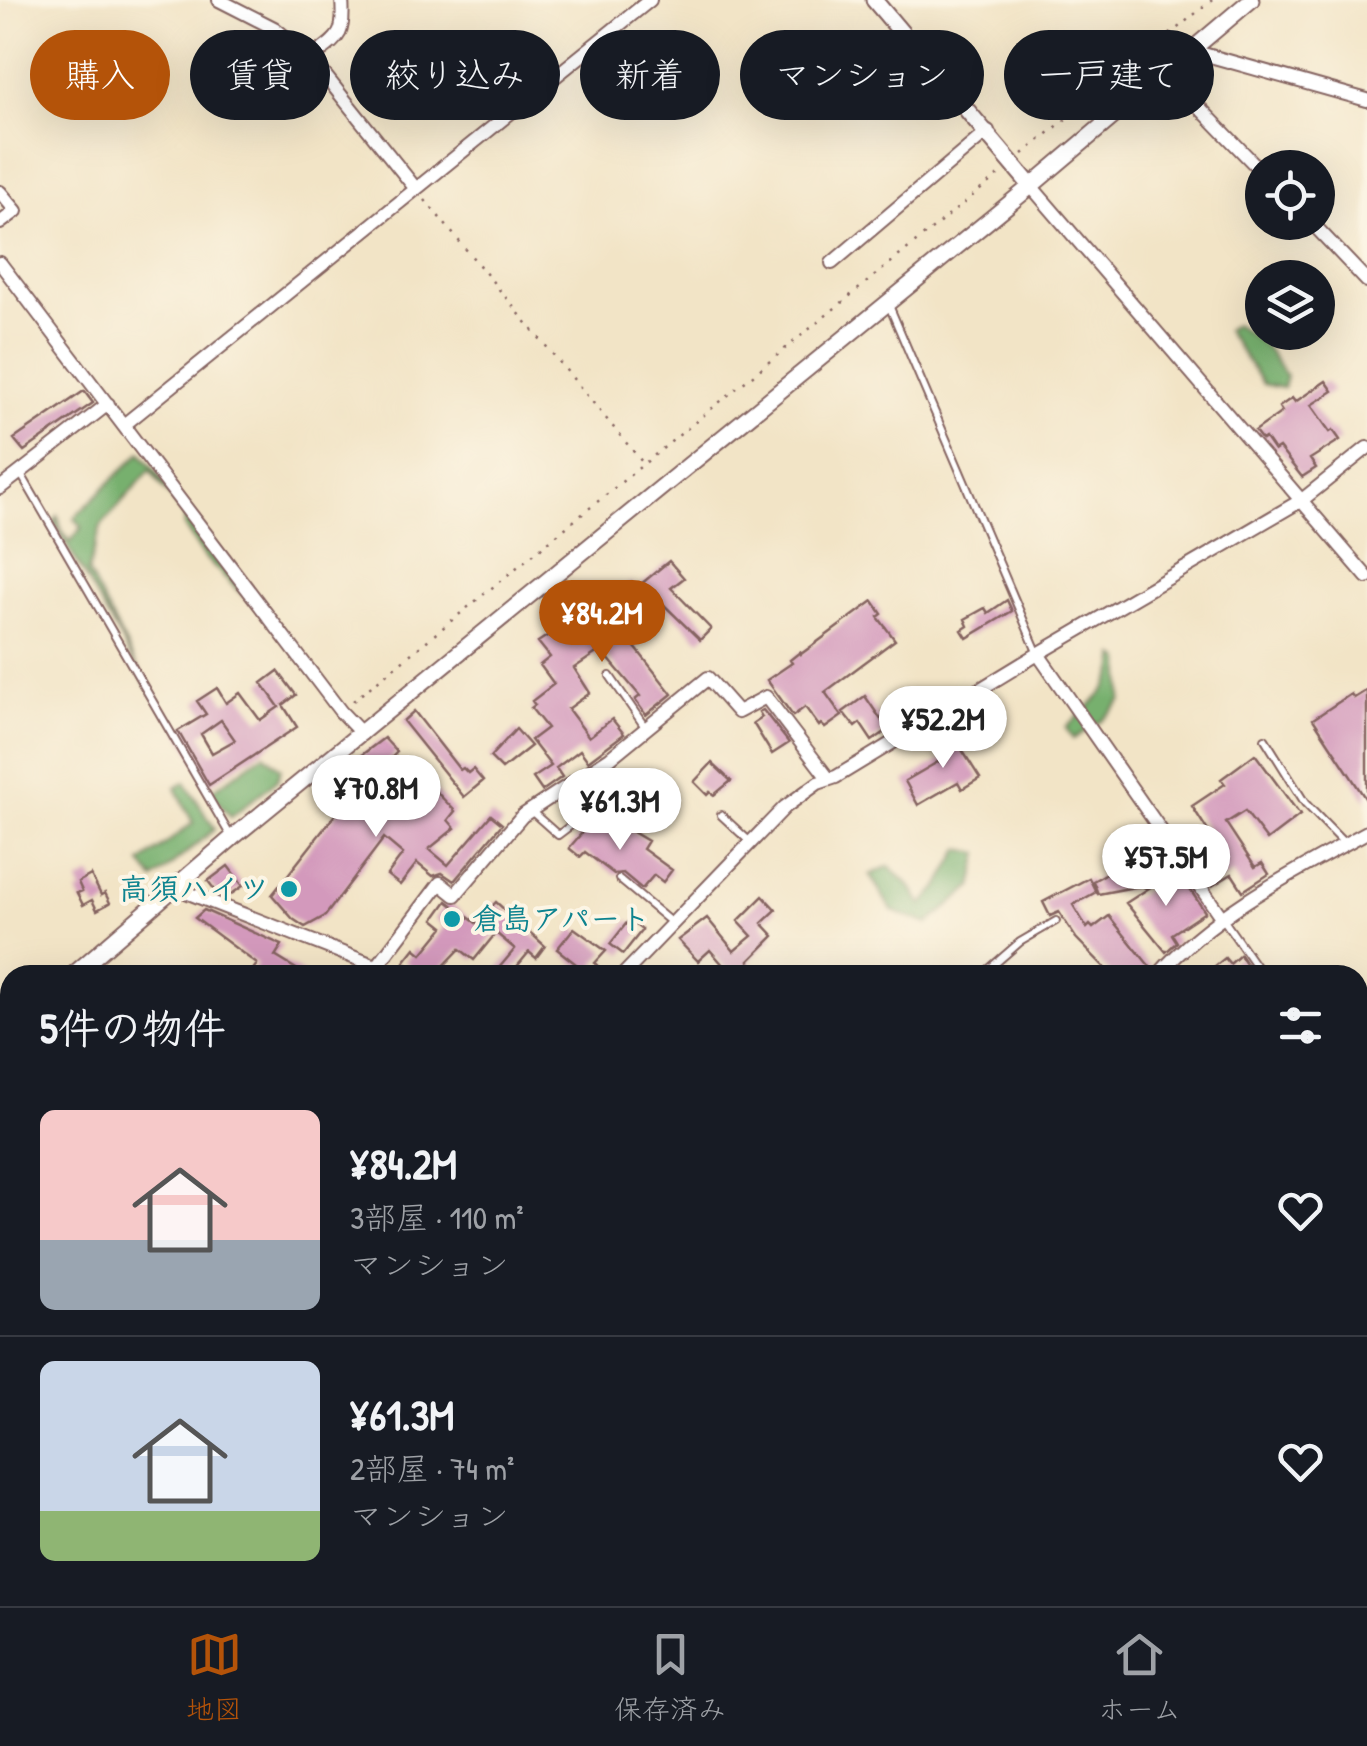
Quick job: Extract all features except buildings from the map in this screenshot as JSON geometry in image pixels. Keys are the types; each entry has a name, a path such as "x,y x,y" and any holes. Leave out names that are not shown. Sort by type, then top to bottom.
{"street":[{"path":"219,0 276,30"},
{"path":"330,43 340,35 344,25 342,0"},
{"path":"124,424 650,0"},
{"path":"874,0 1367,577"},
{"path":"1213,30 1250,0"},
{"path":"1214,57 1367,100"},
{"path":"330,82 416,190"},
{"path":"83,965 232,838 1108,120"},
{"path":"1212,120 1245,154"},
{"path":"832,263 988,132"},
{"path":"0,192 16,211 0,223"},
{"path":"1329,240 1367,281"},
{"path":"0,264 340,712 362,734"},
{"path":"0,488 108,404"},
{"path":"633,965 785,807 1302,500 1367,448"},
{"path":"1038,654 1222,918"},
{"path":"173,887 378,964 440,883 454,895 522,816 610,758 708,678 738,712 766,697 828,778"},
{"path":"1168,965 1192,940 1222,918 1367,832"}],"lane":[{"path":"888,302 1038,654"},
{"path":"21,473 232,838"},
{"path":"610,676 645,727"},
{"path":"1265,739 1305,803 1345,844"},
{"path":"317,770 343,796"},
{"path":"530,810 558,835 612,795"},
{"path":"721,815 752,843"},
{"path":"1146,884 1183,858"},
{"path":"619,879 674,925"},
{"path":"1222,918 1255,965"},
{"path":"994,965 1020,942 1056,921"}],"path":[{"path":"340,712 1212,0"},
{"path":"416,190 644,464"}],"green space":[{"path":"1235,324 1245,331 1245,350 1268,350 1286,376 1283,388 1263,384 1226,330"},
{"path":"141,452 249,596 245,597 204,557 184,526 185,516 150,470 101,526 88,572 147,686 54,522 58,516 70,542 82,527 74,518"},
{"path":"1116,656 1122,660 1122,700 1103,720 1073,739 1066,728 1106,688"},
{"path":"264,754 281,769 277,780 231,817 210,792"},
{"path":"185,782 215,829 154,880 141,863 193,823 176,788"},
{"path":"960,849 980,853 972,887 928,924 892,911 870,875 889,866 910,886 922,905 940,885"}],"place":[{"name":"高須ハイツ","path":"289,889"},
{"name":"倉島アパート","path":"452,919"}]}
